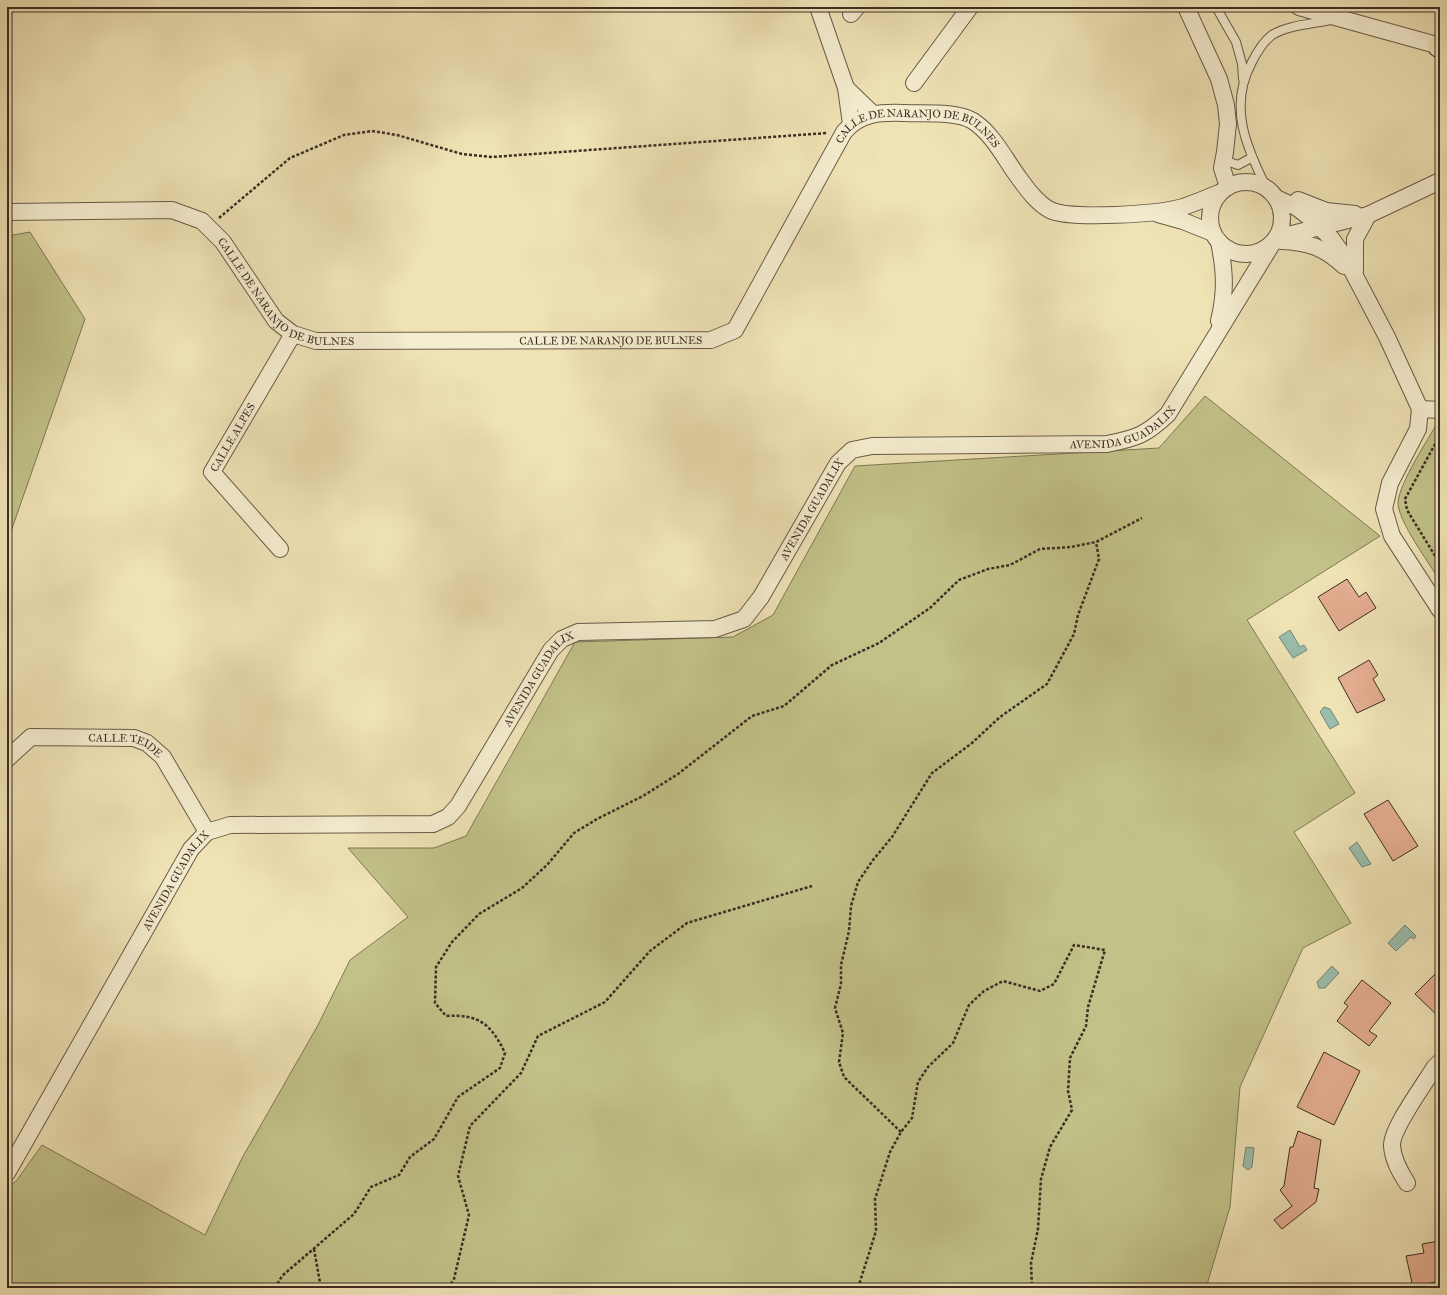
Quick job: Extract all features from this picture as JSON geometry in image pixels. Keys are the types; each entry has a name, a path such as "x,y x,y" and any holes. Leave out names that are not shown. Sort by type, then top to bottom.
{"street":[{"path":"818,7 846,88 847,128"},
{"path":"914,83 970,7"},
{"path":"1186,7 1219,79 1226,105 1228,124 1222,168 1223,190"},
{"path":"1299,7 1337,19 1440,46"},
{"path":"1195,25 1218,107 1221,127 1216,164 1223,190"},
{"path":"846,88 873,114"},
{"name":"CALLE DE NARANJO DE BULNES","path":"7,212 172,210 202,221 223,242 276,321 292,334 316,341 711,340 735,330 847,128 861,118 873,114 953,115 972,121 989,136 1026,188 1038,201 1050,209 1064,215 1154,213 1182,207 1223,190"},
{"path":"1440,181 1368,215 1320,227 1274,241 1263,250 1246,254 1226,249 1216,238 1210,223 1210,212 1213,202 1223,190 1237,183 1247,182 1258,184 1296,207 1320,227 1346,259 1387,337 1420,409 1418,429 1390,483 1384,509 1392,536 1440,610"},
{"path":"1272,193 1296,199 1326,211 1368,215"},
{"path":"1272,193 1280,207 1282,218 1281,228 1274,241"},
{"name":"CALLE DE NARANJO DE BULNES","path":"1154,213 1184,220 1216,238"},
{"path":"1355,277 1355,239 1368,215"},
{"name":"AVENIDA GUADALIX","path":"1216,238 1224,275 1224,298 1217,331"},
{"path":"1274,241 1300,242 1314,246 1332,255 1355,277"},
{"name":"AVENIDA GUADALIX","path":"7,1173 191,849 208,832 230,826 432,824 448,817 458,806 551,650 562,639 578,632 715,629 744,619 761,597 838,463 852,450 872,446 1107,444 1132,439 1150,430 1168,414 1217,331 1274,241"},
{"name":"CALLE ALPES","path":"280,549 212,472 292,334"},
{"path":"1420,409 1440,410"},
{"name":"CALLE TEIDE","path":"7,759 31,737 134,738 147,743 163,757 208,832"},
{"path":"1407,1183 1398,1167 1392,1146 1396,1130 1434,1068 1440,1062"}],"lane":[{"path":"1216,7 1236,42 1242,64 1243,86"},
{"path":"1272,193 1251,158 1241,125 1239,103 1249,68 1260,48 1272,36 1285,29 1337,19"},
{"path":"1224,160 1238,165 1251,158"}],"path":[{"path":"208,226 290,158 344,135 372,131 398,135 462,154 492,157 847,128"},
{"path":"1440,435 1404,499 1407,510 1440,564"},
{"path":"275,1288 282,1276 354,1214 371,1187 399,1176 410,1157 434,1139 458,1097 500,1068 505,1053 496,1034 479,1019 459,1015 446,1016 435,1003 436,967 452,942 479,914 522,888 547,865 574,833 597,819 643,796 678,774 752,716 784,706 832,665 880,643 930,608 959,580 988,569 1010,565 1040,549 1096,542 1142,518"},
{"path":"900,1132 844,1077 839,1062 844,1033 835,1008 841,984 841,964 849,931 851,906 858,882 872,860 892,837 932,773 972,743 1000,717 1047,684 1074,634 1078,615 1099,559 1096,542"},
{"path":"448,1288 454,1279 469,1215 458,1176 470,1126 521,1073 538,1036 605,1002 650,951 687,923 812,886"},
{"path":"858,1288 876,1231 875,1200 890,1152 900,1132 912,1118 918,1082 928,1067 953,1043 969,1005 984,991 1003,981 1040,991 1054,984 1074,946 1105,950 1088,1007 1086,1026 1070,1058 1068,1091 1072,1110 1050,1147 1041,1179 1038,1229 1031,1262 1032,1288"},
{"path":"314,1249 321,1288"}],"green space":[{"path":"30,232 85,319 7,543 7,236"},
{"path":"1205,396 1380,536 1247,620 1355,793 1294,832 1351,923 1303,948 1240,1087 1230,1207 1206,1288 7,1288 7,1188 17,1180 42,1145 205,1235 242,1158 318,1025 350,960 408,917 348,848 434,848 466,836 575,642 733,637 773,615 855,466 1159,448"},
{"path":"1438,422 1440,422 1440,581 1408,530 1399,510 1398,502 1409,473"}],"shaded area":[{"path":"1290,630 1300,647 1304,645 1307,650 1293,658 1279,637"},
{"path":"1324,707 1330,709 1339,724 1330,729 1320,712"},
{"path":"1357,842 1371,864 1362,867 1349,848"},
{"path":"1405,925 1416,936 1414,939 1411,937 1396,951 1388,943"},
{"path":"1332,966 1339,973 1325,988 1319,988 1317,982"},
{"path":"1246,1147 1254,1148 1252,1167 1248,1170 1243,1166"}],"building":[{"path":"1347,579 1359,597 1366,592 1376,608 1339,631 1318,597"},
{"path":"1369,660 1378,675 1373,679 1385,700 1357,713 1338,678"},
{"path":"1388,800 1418,846 1393,861 1364,814"},
{"path":"1440,969 1440,1018 1415,994"},
{"path":"1362,980 1391,1003 1369,1031 1377,1036 1369,1046 1337,1021 1348,1006 1344,1003"},
{"path":"1324,1052 1360,1071 1334,1125 1297,1107"},
{"path":"1298,1131 1321,1140 1314,1188 1319,1189 1316,1202 1282,1229 1274,1220 1292,1206 1280,1190 1284,1186 1290,1147 1293,1147"},
{"path":"1439,1241 1440,1281 1413,1287 1406,1256 1424,1253 1422,1244"}]}
